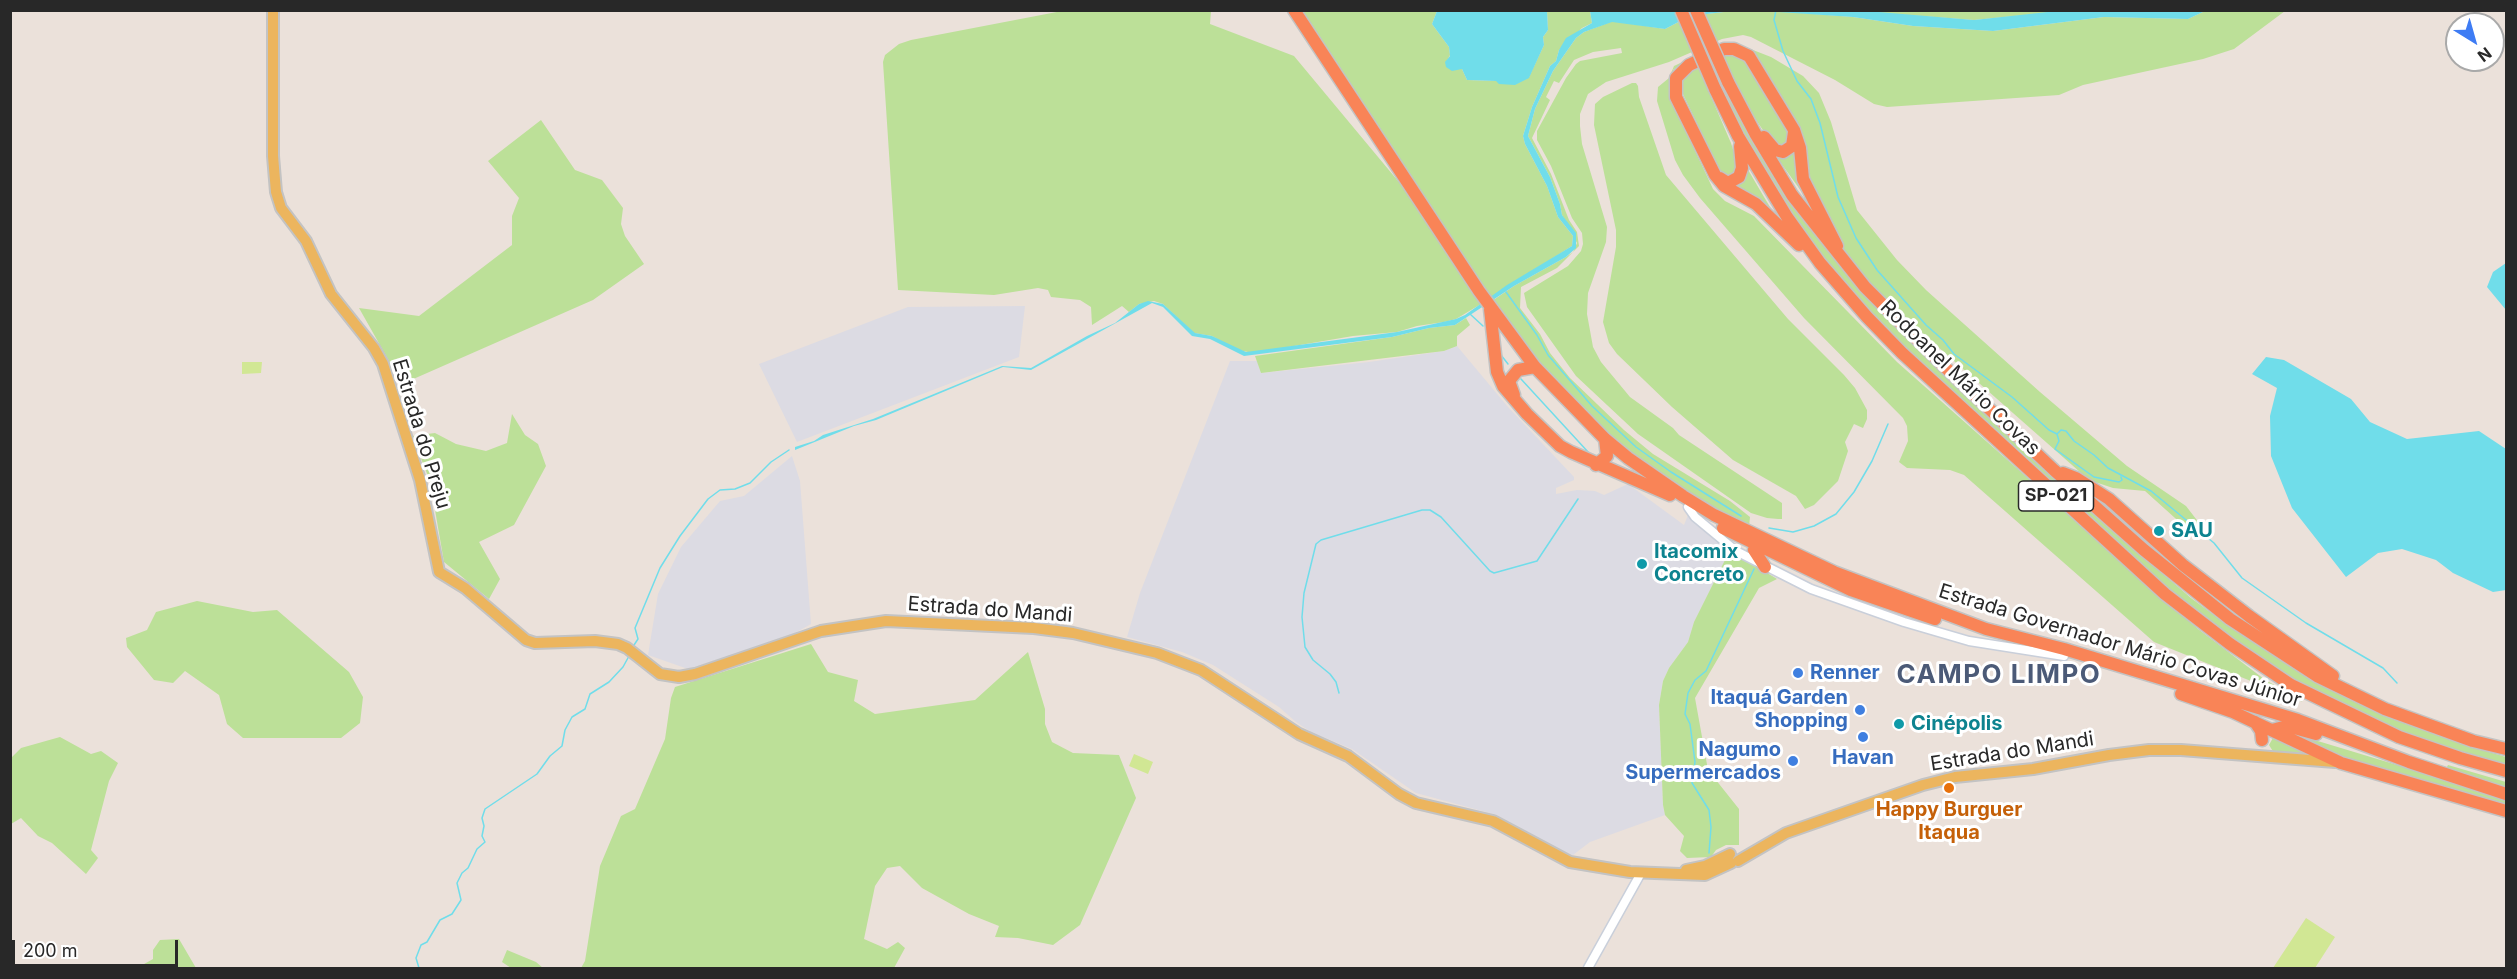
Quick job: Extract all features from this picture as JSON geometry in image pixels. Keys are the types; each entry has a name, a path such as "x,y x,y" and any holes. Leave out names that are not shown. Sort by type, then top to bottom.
{"highway":[{"name":"Estrada Governador Mário Covas Júnior","path":"1294,10 1488,303 1535,367 1605,439 1683,496 1714,515 1834,572 1986,629 2064,649 2298,720 2409,762 2506,794"},
{"name":"Rodoanel Mário Covas","path":"1681,10 1738,136 1787,218 1820,263 1902,353 2124,559 2230,644 2291,685 2365,723 2443,753 2506,771"},
{"name":"Rodoanel Mário Covas","path":"1696,10 1746,117 1792,195 1843,260 1909,333 2054,470 2144,550 2230,619 2317,676 2385,709 2473,741 2506,749"},
{"path":"1820,263 1756,204 1724,186 1712,169 1676,97 1676,78 1689,65 1724,49 1734,49 1745,53 1755,63 1794,130 1800,148 1803,179 1843,260"},
{"path":"1746,117 1779,152 1786,152 1792,146 1794,130"},
{"path":"1712,169 1728,183 1739,177 1742,162 1738,136"},
{"name":"Estrada Governador Mário Covas Júnior","path":"1488,303 1497,372 1503,386 1560,446 1596,465 1664,491 1757,546 1815,575 1876,600 1983,635 2064,656 2177,692 2255,722 2341,763 2506,811"},
{"path":"1516,401 1509,381 1518,370 1535,367"},
{"path":"1596,465 1607,456 1605,439"},
{"path":"1766,567 1755,554 1757,546 1762,543 1774,544"},
{"path":"2255,722 2261,732 2262,740"},
{"path":"2272,730 2279,727 2290,727 2409,762"}],"main road":[{"name":"Estrada do Preju","path":"273,10 272,128 278,199 281,208 306,241 331,294 374,348 383,364 417,471 441,574"},
{"name":"Estrada do Mandi","path":"441,574 465,588 529,642 596,641 618,644 627,648 660,674 669,677 695,674 821,631 886,621 1034,628 1073,633 1157,653 1214,677 1266,714 1308,739 1348,756 1399,794 1416,803 1492,821 1570,862 1641,873 1705,875 1733,857 1786,833 1945,779 2033,769 2141,751 2181,750 2341,763"},
{"path":"2240,755 2253,750 2272,730"},
{"path":"2262,740 2272,757"}],"street":[{"path":"1688,507 1695,517 1729,545 1766,567 1811,589 1937,632 1984,645 2064,656"},
{"path":"1588,969 1641,873"}],"shaded area":[{"path":"1025,306 1019,357 797,442 759,364 908,307"},
{"path":"1457,346 1508,407 1574,477 1574,480 1556,488 1556,494 1577,490 1595,491 1604,495 1628,484 1684,525 1688,515 1730,550 1694,622 1688,642 1669,668 1663,681 1659,705 1665,815 1590,842 1573,855 1557,849 1497,815 1416,793 1352,749 1311,732 1279,707 1213,665 1182,652 1127,637 1140,593 1230,361 1257,361 1261,373 1369,362 1444,351"},
{"path":"792,456 800,481 811,624 788,637 688,669 648,655 658,594 681,547 720,501 744,496"}],"green space":[{"path":"1763,10 1853,17 1913,26 1993,31 2104,17 2188,19 2205,11 2285,11 2234,49 2203,59 2083,85 2059,95 1887,107 1874,104 1835,80 1743,35 1722,39 1669,62 1606,82 1588,94 1580,114 1582,144 1607,227 1606,242 1588,293 1587,314 1593,347 1601,362 1630,397 1673,428 1679,435 1782,503 1782,519 1767,518 1751,513 1638,434 1576,376 1527,307 1524,293 1568,266 1581,251 1583,244 1582,233 1572,218 1551,166 1537,140 1537,131 1576,64 1580,61 1622,53 1621,48 1593,52 1574,60 1559,83 1554,81 1546,97 1550,100 1532,138 1551,174 1569,220 1577,232 1579,246 1573,252 1577,243 1562,215 1550,177 1528,136 1535,109 1553,71 1576,38 1584,32 1613,21 1665,29 1690,16"},
{"path":"1062,11 1211,11 1210,24 1294,56 1403,187 1481,304 1456,319 1444,322 1397,332 1353,336 1253,353 1238,350 1212,336 1194,333 1163,304 1154,301 1139,304 1129,312 1122,306 1092,325 1091,307 1080,300 1051,297 1048,290 1038,288 994,295 898,290 883,62 885,55 899,44 911,40"},
{"path":"1301,11 1437,11 1432,24 1449,47 1450,55 1447,61 1462,69 1467,80 1496,81 1529,77 1544,45 1543,37 1548,30 1547,11 1590,11 1592,23 1582,28 1559,50 1556,61 1550,66 1532,107 1523,136 1547,186 1558,217 1573,236 1572,246 1490,298"},
{"path":"1855,11 2066,11 1974,20"},
{"path":"1735,43 1771,57 1803,76 1819,93 1831,122 1857,210 1897,260 1926,290 2040,392 2127,466 2186,506 2203,528 2195,536 2145,491 2113,488 2089,480 1870,287 1773,152 1800,150 1752,53 1740,45 1685,62 1673,70 1671,95 1676,110 1713,189 1725,201 1754,216 1897,362 2198,629 2264,679 2303,702 2154,642 1964,475 1950,470 1907,468 1899,462 1908,441 1907,426 1903,418 1804,318 1700,198 1675,160 1657,101 1658,87 1669,78 1674,66 1716,46"},
{"path":"1727,53 1747,58 1792,138 1783,149 1769,139 1754,117 1729,71 1724,56"},
{"path":"1696,62 1731,143 1738,165 1732,177 1723,175 1719,170 1683,94 1681,79"},
{"path":"1716,70 1744,126 1775,177 1871,301 1908,339 2127,543 2191,598 2222,621 2304,673 2403,721 2465,745 2506,757 2506,769 2434,745 2326,697 2277,670 2198,617 1911,359 1838,279 1771,186 1711,73"},
{"path":"1632,83 1638,86 1639,97 1666,175 1788,319 1844,375 1855,388 1867,410 1867,419 1863,428 1854,424 1845,442 1848,451 1838,481 1814,505 1805,509 1796,496 1733,460 1672,407 1617,354 1609,343 1603,322 1616,247 1616,230 1594,125 1595,104 1603,97"},
{"path":"541,120 575,170 602,180 623,208 621,224 625,236 644,264 593,300 402,384 359,308 419,316 512,245 512,216 519,198 488,161"},
{"path":"1747,168 1781,225 1735,186 1745,178"},
{"path":"1573,252 1557,268 1521,287 1520,308 1570,378 1624,430 1653,454 1730,501 1750,517 1749,527 1710,508 1627,451 1579,407 1542,365 1492,301"},
{"path":"1466,318 1470,325 1457,336 1457,346 1444,351 1261,373 1255,356 1392,337 1429,328 1455,325"},
{"path":"242,362 262,362 261,373 242,374"},
{"path":"512,414 525,435 538,444 546,466 514,525 479,542 500,579 489,599 444,562 430,481 412,436 435,433 456,444 486,451 507,443"},
{"path":"1730,550 1777,579 1759,588 1695,698 1708,770 1739,809 1739,845 1726,845 1716,850 1711,857 1687,858 1680,851 1684,836 1665,815 1663,805 1659,705 1663,681 1669,668 1688,642 1694,622"},
{"path":"197,601 253,612 277,610 349,672 363,697 360,723 341,738 243,738 227,724 219,695 185,671 173,683 154,680 127,647 126,638 147,630 156,612"},
{"path":"811,644 828,672 858,680 854,701 875,714 975,700 1028,652 1045,709 1045,724 1052,742 1073,753 1119,755 1136,798 1080,925 1053,945 1018,938 995,937 999,926 969,914 922,888 900,866 887,868 875,886 864,939 887,949 898,942 905,948 894,968 581,968 585,961 600,866 621,816 635,809 665,739 671,698 675,687"},
{"path":"2288,732 2460,784 2506,801 2506,806 2456,790 2334,758"},
{"path":"2274,736 2316,756 2274,753 2269,745"},
{"path":"60,737 91,754 101,751 118,763 109,781 91,850 98,858 86,874 52,843 38,836 21,818 11,824 11,758 21,748"},
{"path":"1134,754 1153,762 1148,774 1129,766"},
{"path":"2448,765 2506,782 2506,789 2446,769"},
{"path":"2306,918 2335,937 2315,968 2273,968"},
{"path":"179,939 196,968 137,968 153,959 153,950 160,940"},
{"path":"507,950 536,962 543,968 511,968 502,962"}],"water":[{"path":"1855,10 1974,20 2066,10 2205,11 2188,19 2104,17 1993,31 1913,26 1853,17 1763,11"},
{"path":"1437,11 1547,11 1548,30 1543,37 1544,45 1529,78 1515,85 1499,84 1496,81 1467,80 1462,69 1452,71 1446,67 1445,62 1450,56 1449,47 1432,24"},
{"path":"1590,11 1732,11 1690,16 1665,29 1612,22 1584,32 1576,38 1553,71 1535,109 1528,136 1550,177 1562,215 1576,233 1576,248 1566,257 1514,286 1455,325 1429,328 1392,337 1244,356 1210,339 1192,336 1163,307 1152,303 1031,370 1003,367 876,420 854,426 795,450 795,447 814,441 823,435 873,419 1002,366 1031,368 1115,323 1139,304 1148,301 1163,304 1195,333 1212,336 1246,352 1397,332 1465,315 1507,285 1572,246 1573,236 1558,217 1547,186 1523,136 1532,107 1550,66 1556,61 1566,38 1592,23"},
{"path":"2506,263 2506,310 2487,287 2493,272"},
{"path":"2266,357 2284,360 2351,399 2370,422 2407,439 2479,431 2506,449 2506,590 2493,592 2453,573 2436,560 2402,549 2378,553 2346,577 2292,508 2271,456 2270,416 2277,388 2252,374"}],"waterway":[{"path":"1776,10 1774,20 1783,51 1797,81 1811,99 1820,123 1838,197 1856,238 1877,270 1926,325 1943,340 1954,354 2012,397 2049,430 2057,434 2061,430 2066,431 2074,441 2108,468 2151,491 2214,543 2242,578 2306,623 2383,668 2397,683"},
{"path":"1506,292 1537,335 1548,355 1592,406 1636,447 1741,516"},
{"path":"1470,314 1483,326"},
{"path":"1501,355 1508,364"},
{"path":"1521,379 1589,453"},
{"path":"1769,528 1793,532 1814,526 1836,514 1854,492 1872,461 1888,424"},
{"path":"2057,434 2059,441 2055,449 2094,477 2119,482 2122,480 2121,477"},
{"path":"634,645 638,639 635,628 660,568 680,536 708,499 720,490 735,489 750,483 771,462 789,450"},
{"path":"1339,693 1336,682 1313,660 1305,647 1302,617 1304,593 1316,544 1321,540 1422,510 1430,510 1441,517 1494,573 1537,561 1578,499"},
{"path":"1709,853 1711,827 1709,810 1692,783 1695,762 1690,724 1685,714 1688,693 1695,680 1706,671 1754,569"},
{"path":"419,968 416,958 421,945 427,942 440,920 452,914 461,900 457,883 462,873 468,868 477,849 485,842 482,836 484,826 482,818 485,809 537,774 550,756 562,746 565,730 572,717 585,709 590,694 609,682 623,667 629,656"}],"place":[{"name":"SAU","path":"2159,531"},
{"name":"Itacomix Concreto","path":"1642,564"},
{"name":"Renner","path":"1798,673"},
{"name":"Itaquá Garden Shopping","path":"1860,710"},
{"name":"Cinépolis","path":"1899,724"},
{"name":"Havan","path":"1863,737"},
{"name":"Nagumo Supermercados","path":"1793,761"},
{"name":"Happy Burguer Itaqua","path":"1949,788"}],"district":[{"name":"CAMPO LIMPO","path":"1999,675"}]}
